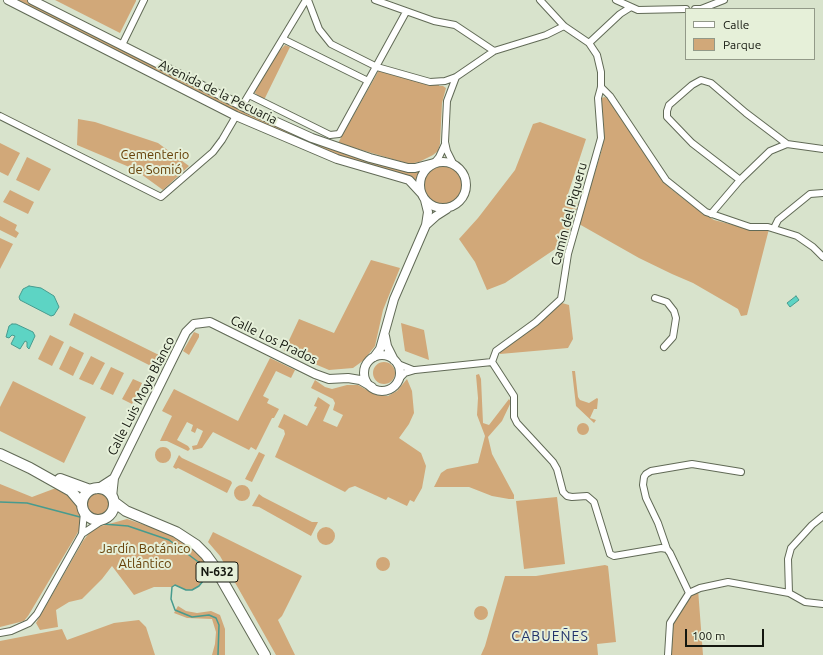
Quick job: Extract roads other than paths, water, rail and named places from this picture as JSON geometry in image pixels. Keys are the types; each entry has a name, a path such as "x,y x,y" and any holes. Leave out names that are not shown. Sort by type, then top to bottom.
{"highway":[{"name":"N-632","path":"0,454 30,468 70,491 92,519 124,515 141,518"},
{"name":"N-632","path":"30,468 94,490"},
{"path":"83,508 85,496 94,490 106,490 113,500 112,513 106,518"},
{"name":"N-632","path":"113,500 126,511 176,532 196,545 206,555 214,566 265,655"}],"street":[{"name":"Avenida de la Pecuaria","path":"8,0 236,116 337,159 409,180 423,196"},
{"name":"Avenida de la Pecuaria","path":"32,0 242,106 312,138 370,158 408,168 415,168 434,163"},
{"path":"122,45 144,0"},
{"path":"242,106 307,0"},
{"path":"307,0 320,29 328,41 377,67 430,82 445,81 456,77 494,51 546,35 564,26"},
{"path":"375,0 406,12 455,25 494,51"},
{"path":"540,0 564,26 589,43 615,18 631,7"},
{"path":"616,0 638,10 685,9"},
{"path":"704,8 724,0"},
{"path":"249,95 330,135 335,136 339,134 406,12"},
{"path":"283,39 368,82"},
{"name":"Camín del Piqueru","path":"492,362 496,351 536,322 561,300 568,254 599,150 601,138 598,98 601,87 602,72 597,55 589,43"},
{"path":"426,225 436,216 462,198 466,188 463,174 454,165 447,151 445,142 447,101 456,77"},
{"path":"740,180 692,142 667,118 669,105 692,85 701,80 711,83 786,144 823,149"},
{"path":"601,87 610,96 666,180 711,214 750,227 774,228 797,236 813,247 823,257"},
{"path":"0,116 161,198 213,152 236,116"},
{"path":"348,378 366,366 380,349 385,335 388,316 426,225 428,212 419,184 423,171 434,163 439,157 445,142"},
{"path":"711,214 740,180 770,151 786,144"},
{"path":"434,163 446,162 454,165"},
{"path":"774,228 778,220 810,194 823,193"},
{"path":"423,196 441,208 452,206"},
{"path":"655,298 667,302 674,311 676,318 673,337 664,347"},
{"name":"Calle Los Prados","path":"191,326 199,322 210,322 315,374 329,379 348,378 360,380 372,387"},
{"name":"Calle Luis Moya Blanco","path":"113,500 114,478 175,354 191,326"},
{"path":"385,335 387,346 401,371 400,378"},
{"path":"374,357 382,355 405,368 415,370"},
{"path":"366,366 365,377 372,387 380,391 388,390 396,384 405,373 415,370 492,362 514,396 514,417 517,423 558,469 563,492 566,496 572,498 587,496 594,502 610,554 614,556 661,548 667,549"},
{"path":"689,593 667,549 658,523 646,498 643,485 646,474 662,468 692,464 741,472"},
{"path":"94,490 114,478"},
{"path":"82,534 83,508"},
{"path":"789,593 788,559 791,548 812,525 823,516"},
{"path":"0,633 11,631 29,623 37,614 82,534 106,518"},
{"path":"668,655 670,623 689,593 700,588 728,582 789,593 805,602 823,604"}],"water":[{"path":"29,286 41,288 54,296 59,307 54,315 51,316 20,300 19,297 23,289"},
{"path":"796,296 799,300 790,307 787,303"},
{"path":"16,324 33,332 35,336 29,349 27,347 27,342 25,341 20,349 11,344 15,336 12,335 9,338 6,337 9,326"}],"waterway":[{"path":"0,502 27,503 80,517"},
{"path":"103,524 128,526 169,540 205,567 207,576 199,586 192,590 186,590 175,585 172,587 171,599 175,610 192,617 209,615 216,618 219,625 218,655"}],"district":[{"name":"CABUEÑES","path":"550,636"}],"park label":[{"name":"Cementerio de Somió","path":"155,162"},
{"name":"Jardín Botánico Atlántico","path":"145,556"}]}
